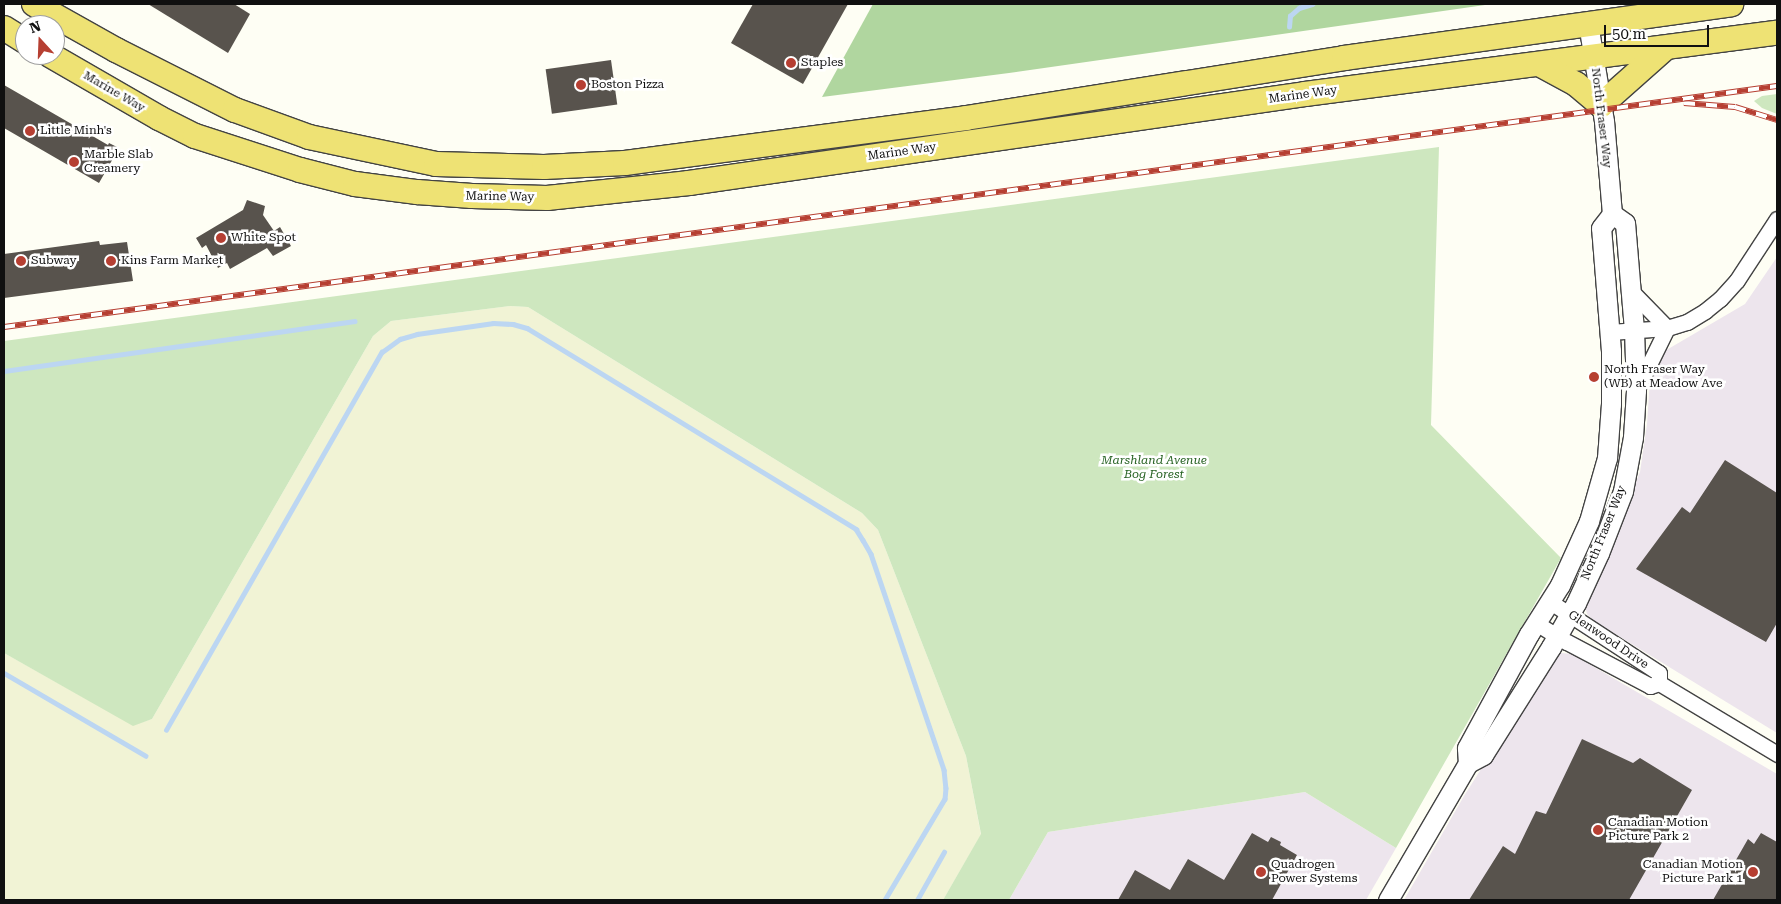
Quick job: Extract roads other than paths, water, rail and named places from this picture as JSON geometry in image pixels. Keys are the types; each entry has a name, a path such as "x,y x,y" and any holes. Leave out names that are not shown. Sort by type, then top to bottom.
{"main road":[{"name":"Marine Way","path":"34,4 116,50 235,110 309,137 436,164 544,167 625,163 966,118 1344,58 1731,4"},
{"path":"4,28 15,34"},
{"name":"Marine Way","path":"65,64 159,118 195,136 300,170 355,184 418,192 547,198 689,183 1305,94 1777,33"},
{"path":"1539,64 1576,84 1601,105 1664,48"}],"street":[{"name":"North Fraser Way","path":"1468,764 1467,748 1536,623 1560,585 1590,520 1607,458 1611,404 1610,332 1600,228 1612,214 1601,105 1588,23"},
{"name":"North Fraser Way","path":"1388,900 1468,764 1484,754 1570,614 1598,553 1623,491 1633,438 1636,390 1634,330 1625,223 1612,214"},
{"path":"1610,332 1667,328 1686,322 1720,300 1737,280 1777,219"},
{"path":"1632,292 1667,328"},
{"path":"1636,390 1667,328"},
{"name":"Glenwood Drive","path":"1550,601 1659,674 1659,683"},
{"name":"Glenwood Drive","path":"1536,623 1650,686 1659,683 1777,754"}],"waterway":[{"path":"1289,27 1290,16 1299,8 1312,4"},
{"path":"4,371 354,321"},
{"path":"166,730 382,352 400,339 417,334 493,323 513,324 527,328 856,529 871,554 944,770 946,788 945,799 885,900"},
{"path":"4,673 146,756"},
{"path":"917,900 944,852"}],"railway":[{"path":"4,327 1777,86"},
{"path":"1684,103 1735,107 1777,120"}],"place":[{"name":"Staples","path":"791,63"},
{"name":"Boston Pizza","path":"581,85"},
{"name":"Little Minh's","path":"30,131"},
{"name":"Marble Slab Creamery","path":"74,162"},
{"name":"White Spot","path":"221,238"},
{"name":"Subway","path":"21,261"},
{"name":"Kins Farm Market","path":"111,261"},
{"name":"North Fraser Way (WB) at Meadow Ave","path":"1594,377"},
{"name":"Canadian Motion Picture Park 2","path":"1598,830"},
{"name":"Quadrogen Power Systems","path":"1261,872"},
{"name":"Canadian Motion Picture Park 1","path":"1753,872"}],"park label":[{"name":"Marshland Avenue Bog Forest","path":"1154,468"}]}
